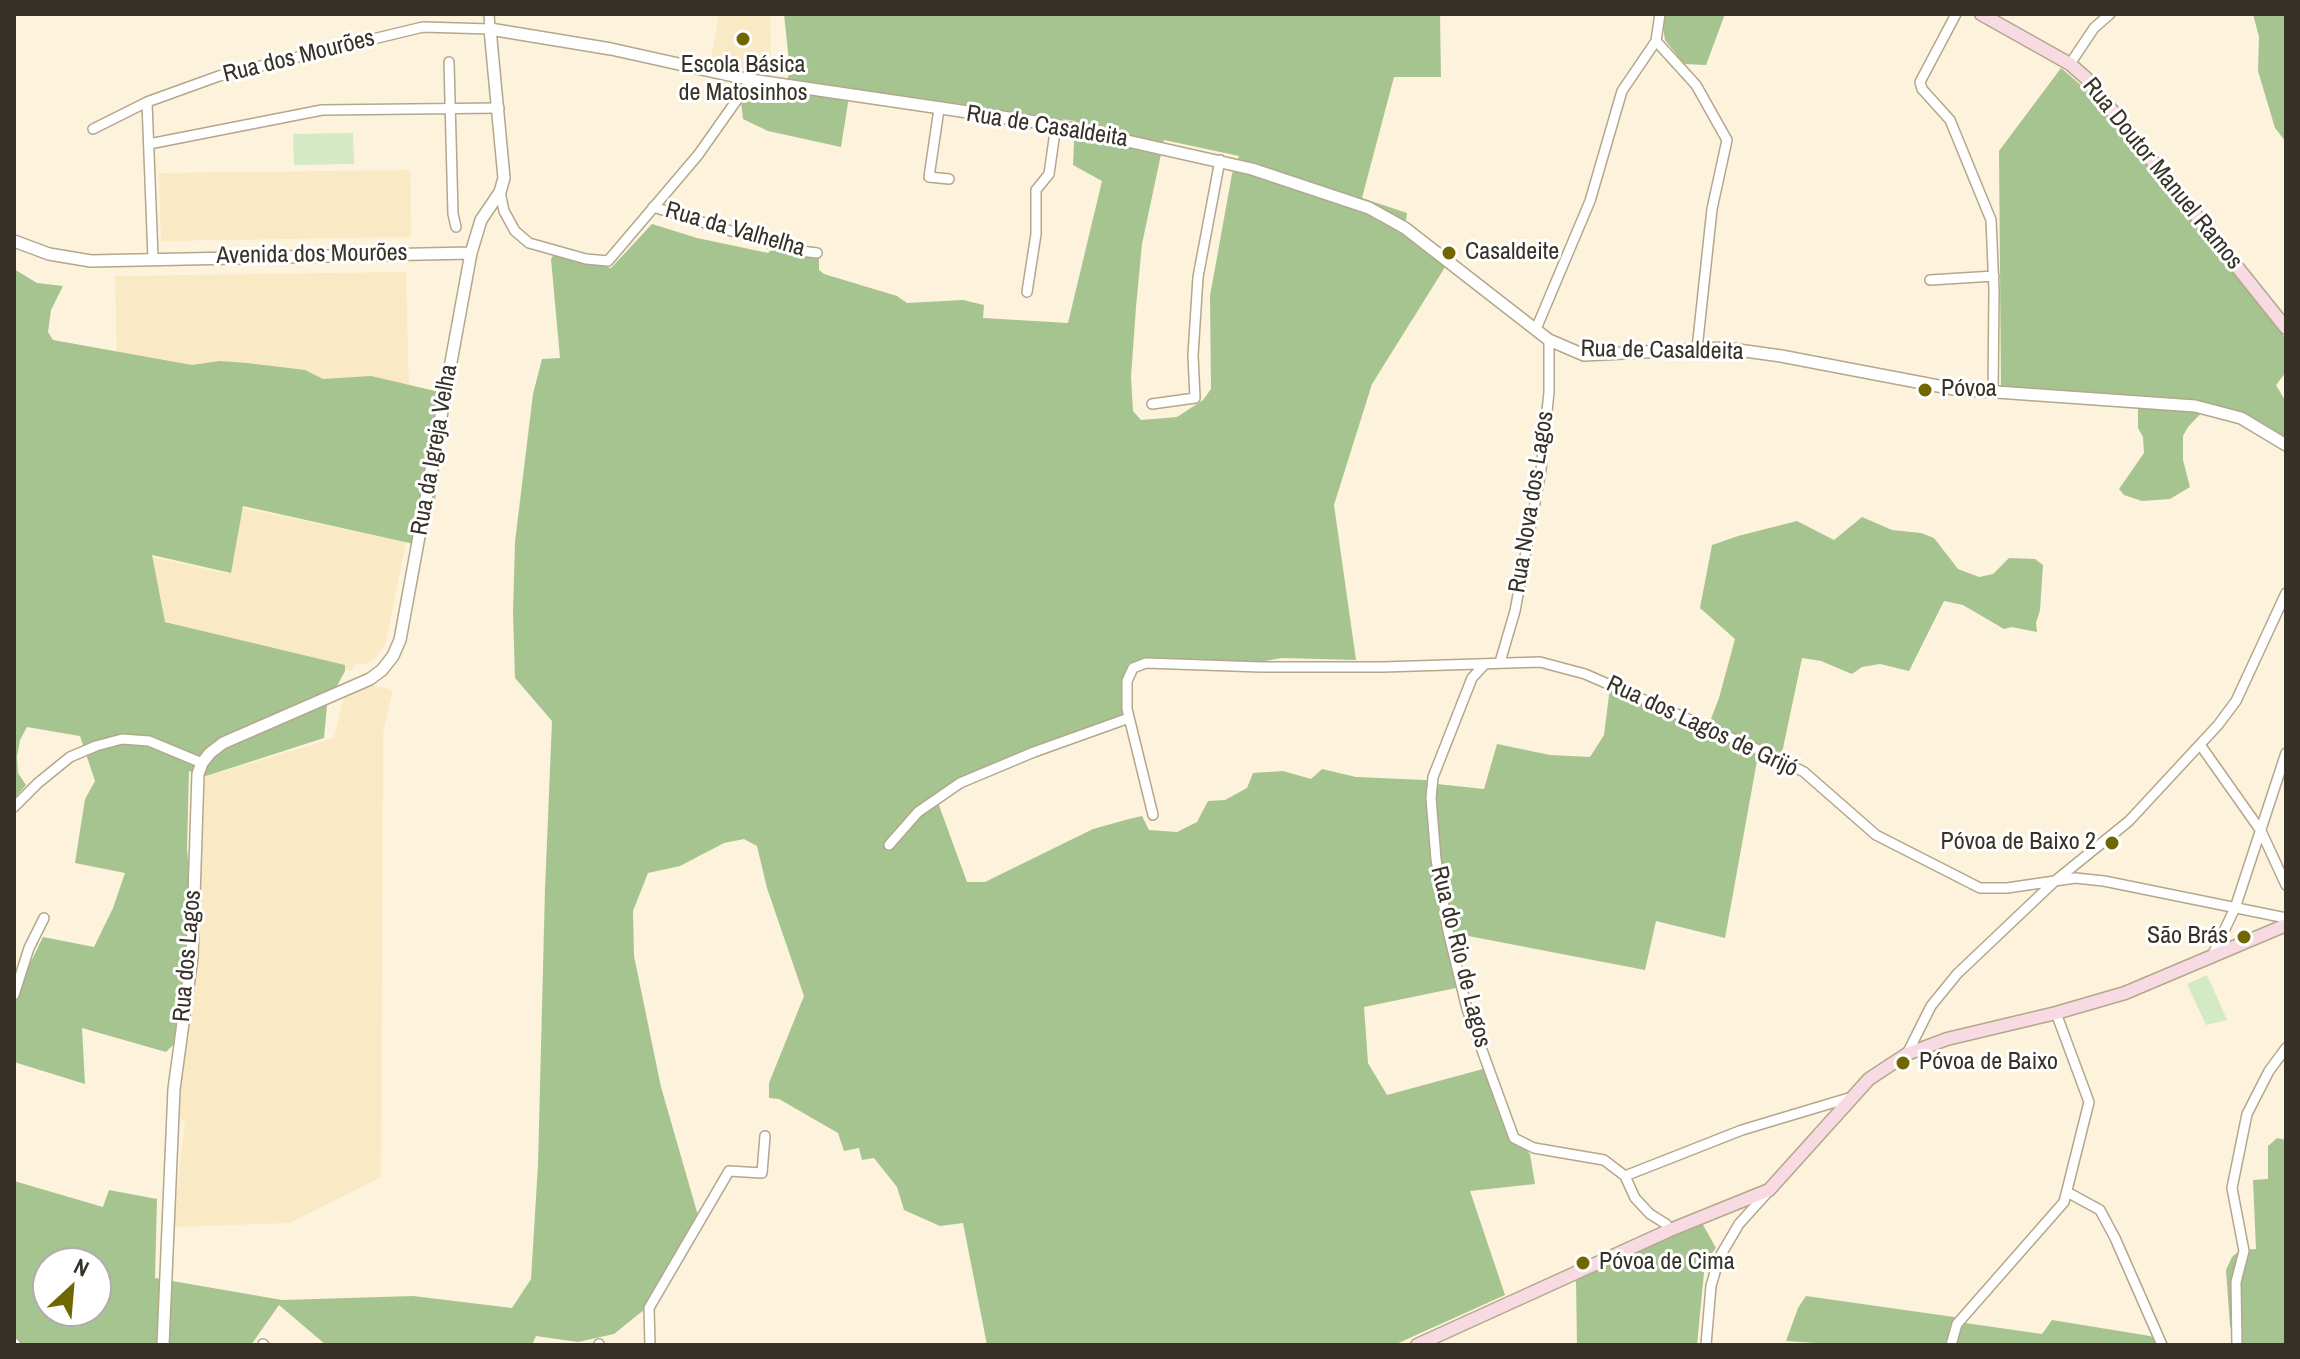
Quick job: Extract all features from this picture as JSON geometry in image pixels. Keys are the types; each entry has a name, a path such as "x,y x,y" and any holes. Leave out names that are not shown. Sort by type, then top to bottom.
{"main road":[{"name":"Rua Doutor Manuel Ramos","path":"1981,14 2070,64 2086,78 2286,328"},
{"path":"1417,1345 1670,1230 1769,1190 1869,1079 1907,1054 1947,1039 2125,993 2286,925"}],"street":[{"path":"489,14 490,29"},
{"path":"1536,329 1590,201 1622,91 1656,41 1660,14"},
{"path":"1956,14 1920,84 1950,120 1991,220 1993,392"},
{"path":"2070,64 2094,28 2110,14"},
{"name":"Rua dos Mourões","path":"93,129 147,102 230,73 423,27 490,29 611,49 751,80 939,109"},
{"name":"Rua da Igreja Velha","path":"202,763 223,743 370,679 393,656 404,624 471,253 481,220 500,192 504,172 490,29"},
{"path":"1656,41 1696,85 1727,140 1712,209 1697,349"},
{"path":"449,62 453,214 456,227"},
{"path":"500,192 504,211 515,231 529,243 586,259 608,261 698,155 751,80"},
{"path":"147,102 153,258"},
{"path":"149,144 322,110 499,108"},
{"path":"939,109 929,177 949,179"},
{"name":"Rua de Casaldeita","path":"939,109 1056,125 1220,160 1369,208 1412,233 1549,340 1572,352 1596,356 1735,349 1954,389 2195,406 2241,418 2286,445"},
{"path":"1027,292 1036,234 1036,190 1049,174 1056,125"},
{"path":"1152,404 1195,398 1193,355 1198,277 1220,160"},
{"name":"Rua da Valhelha","path":"653,207 793,250 817,253"},
{"name":"Avenida dos Mourões","path":"14,241 70,259 112,261 471,253"},
{"path":"1930,280 1994,276"},
{"name":"Rua Nova dos Lagos","path":"1500,662 1515,611 1541,470 1549,392 1549,340"},
{"path":"1907,1054 1931,1006 1957,974 2055,881 2129,821 2201,746 2236,701 2286,593"},
{"name":"Rua dos Lagos de Grijó","path":"1153,815 1129,718 1127,681 1133,668 1146,663 1261,667 1540,662 1585,674 1775,757 1804,772 1876,835 1980,888 2007,888 2075,878 2104,881 2286,918"},
{"name":"Rua do Rio de Lagos","path":"1485,664 1472,678 1433,777 1431,798 1438,873 1467,1009 1514,1138 1534,1148 1604,1160 1625,1176 1635,1198 1670,1230"},
{"path":"889,845 918,812 960,783 1129,718"},
{"path":"14,807 70,757 122,739 149,741 202,763"},
{"path":"2201,746 2261,831 2286,885"},
{"path":"2212,956 2235,908 2286,753"},
{"name":"Rua dos Lagos","path":"163,1345 174,1089 192,957 196,785 202,763"},
{"path":"14,995 29,948 44,918"},
{"path":"1951,1345 1957,1324 2064,1202 2089,1102 2056,1013"},
{"path":"2237,1345 2236,1282 2244,1251 2232,1188 2247,1114 2269,1071 2286,1048"},
{"path":"1625,1176 1742,1130 1852,1097"},
{"path":"650,1345 649,1308 729,1171 762,1173 765,1136"},
{"path":"1706,1345 1711,1286 1719,1258 1739,1224 1769,1190"},
{"path":"2067,1192 2100,1210 2162,1345"}],"shaded area":[{"name":"Escola Básica de Matosinhos","path":"719,14 770,14 771,77 710,64"},
{"path":"410,170 411,237 161,241 159,173"},
{"path":"406,272 409,392 117,363 115,276"},
{"path":"243,508 406,542 386,643 375,658 365,664 354,664 352,671 29,585 32,530 228,574"},
{"path":"372,685 393,690 383,733 381,1177 289,1223 173,1227 185,1122 178,1117 184,1048 197,963 205,777 334,738 344,698"}],"green space":[{"path":"784,14 1440,14 1441,77 1394,77 1362,198 1407,213 1404,233 1447,264 1372,384 1334,505 1356,660 1282,658 1253,663 1158,660 1129,663 1125,673 1124,716 1020,754 936,797 967,882 985,882 1093,829 1129,819 1142,816 1149,830 1177,832 1197,822 1208,801 1225,800 1247,788 1253,773 1283,771 1311,779 1322,769 1356,777 1425,780 1484,789 1497,744 1550,755 1590,757 1604,735 1610,687 1706,732 1735,639 1700,608 1712,545 1797,521 1834,540 1862,517 1892,530 1921,533 1934,538 1958,569 1979,577 1993,574 2009,558 2035,559 2043,565 2037,632 2012,627 2004,629 1963,605 1944,601 1909,671 1880,664 1862,667 1852,674 1821,661 1802,658 1782,753 1760,744 1725,938 1656,921 1645,970 1458,934 1454,947 1456,988 1364,1007 1368,1063 1387,1095 1483,1069 1508,1130 1530,1154 1535,1184 1470,1191 1505,1295 1394,1345 987,1345 963,1223 940,1226 904,1210 897,1187 874,1158 862,1160 859,1148 844,1151 838,1133 779,1099 769,1098 769,1083 804,996 767,888 757,846 744,839 724,843 680,866 648,873 633,911 634,956 661,1087 699,1219 655,1301 614,1334 578,1342 536,1336 532,1345 326,1345 279,1305 251,1345 24,1345 16,1340 14,1343 14,1181 103,1207 109,1190 157,1199 155,1278 282,1300 413,1296 512,1308 531,1279 538,1165 552,721 515,678 513,613 515,542 533,394 542,359 560,358 551,259 554,254 611,268 652,224 697,238 768,253 773,248 819,258 819,270 824,274 897,296 907,303 963,300 984,305 983,318 1068,323 1102,181 1073,165 1075,121 850,90 841,147 768,131 743,119 741,102 756,86 788,78 790,71","holes":["1164,140 1239,156 1232,174 1210,296 1211,389 1203,400 1177,417 1141,420 1133,411 1131,377 1136,307 1142,244"]},
{"path":"1661,14 1725,14 1706,65 1684,64 1665,40"},
{"path":"2253,14 2286,14 2286,142 2275,128 2258,71 2259,37"},
{"path":"2061,68 2104,105 2286,339 2286,372 2276,385 2286,402 2286,439 2264,424 2210,404 2183,436 2183,460 2190,487 2170,499 2142,501 2124,495 2119,489 2144,453 2143,437 2138,428 2138,398 2001,387 1999,151"},
{"path":"353,133 354,164 294,165 293,134"},
{"path":"14,269 37,283 63,286 51,310 48,332 53,340 192,365 220,361 247,363 305,370 323,379 371,376 448,394 433,515 415,538 414,544 243,506 231,573 152,555 165,622 345,665 345,671 327,705 324,738 206,776 189,771 187,848 192,909 175,1043 166,1052 82,1028 85,1084 14,1062 14,1002 43,937 94,947 113,908 125,873 75,863 85,799 95,781 80,736 27,727 20,740 17,757 18,773 26,785 14,799"},
{"path":"2207,975 2227,1020 2206,1025 2187,984"},
{"path":"2277,1138 2286,1140 2286,1345 2239,1345 2230,1326 2226,1270 2232,1257 2240,1250 2256,1249 2253,1180 2268,1179 2268,1146"},
{"path":"1702,1223 1716,1248 1705,1262 1697,1345 1577,1345 1576,1279"},
{"path":"1806,1296 1954,1317 1965,1323 2042,1334 2052,1320 2150,1336 2167,1345 1846,1345 1786,1341 1798,1308"}],"place":[{"name":"Escola Básica de Matosinhos","path":"743,39"},
{"name":"Casaldeite","path":"1449,253"},
{"name":"Póvoa","path":"1925,390"},
{"name":"Póvoa de Baixo 2","path":"2112,843"},
{"name":"São Brás","path":"2244,937"},
{"name":"Póvoa de Baixo","path":"1903,1063"},
{"name":"Póvoa de Cima","path":"1583,1263"}]}
